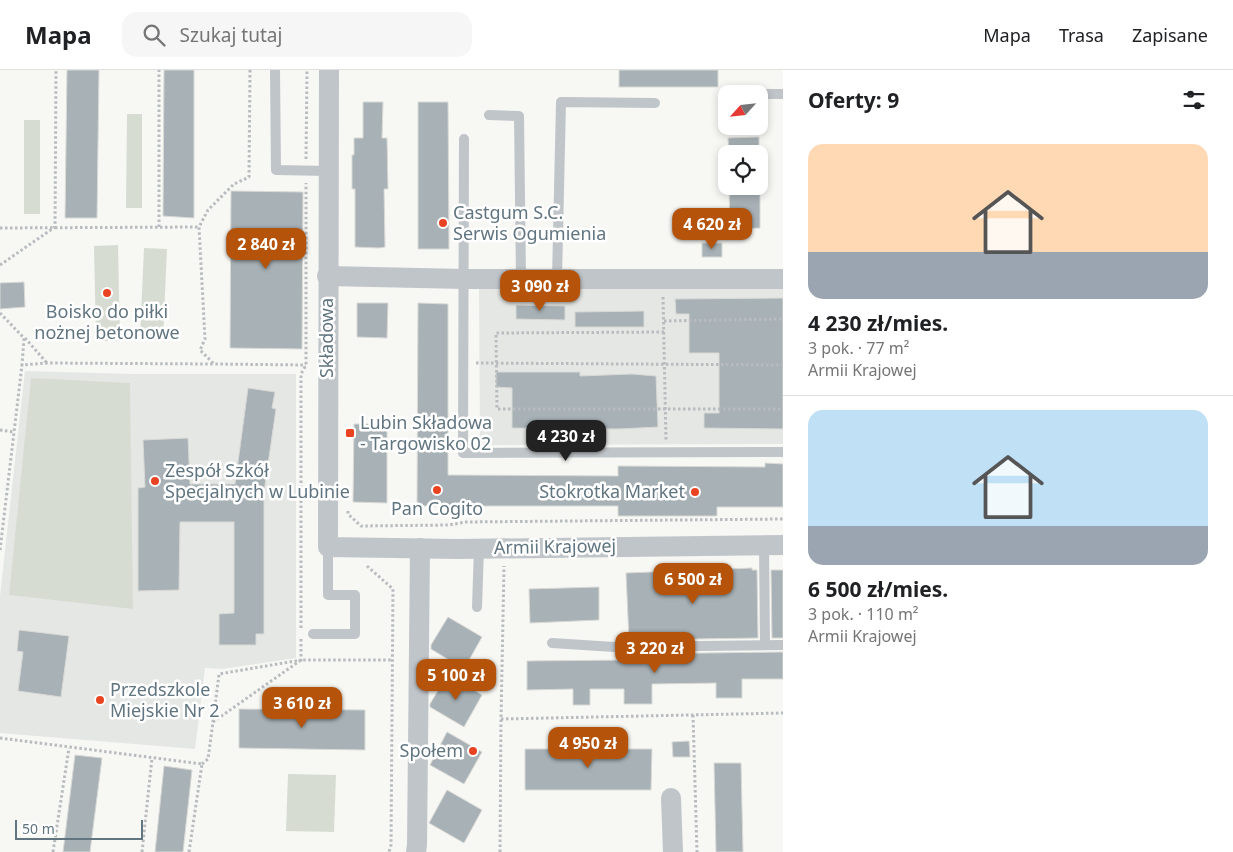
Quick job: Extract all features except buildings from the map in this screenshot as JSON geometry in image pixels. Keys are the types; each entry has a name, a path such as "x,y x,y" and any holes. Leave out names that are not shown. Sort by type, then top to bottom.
{"street":[{"name":"Składowa","path":"328,546 327,276 329,70"},
{"path":"327,276 521,279 783,279"},
{"name":"Armii Krajowej","path":"328,546 479,548 773,545"},
{"path":"416,852 420,548"},
{"path":"671,798 673,852"}],"lane":[{"path":"275,70 276,170 329,171"},
{"path":"768,94 783,94"},
{"path":"557,279 561,102 655,104"},
{"path":"489,116 520,116 521,279"},
{"path":"464,139 463,453 783,452"},
{"path":"765,645 773,545"},
{"path":"313,634 354,634 355,595 328,595 328,546"},
{"path":"477,607 479,548"},
{"path":"552,643 614,647 783,645"}],"path":[{"path":"55,227 56,70"},
{"path":"159,70 159,227"},
{"path":"214,364 200,350 205,339 199,227 208,210 234,184 250,177 250,70"},
{"path":"300,660 301,374 306,365 307,70"},
{"path":"0,265 55,227"},
{"path":"0,228 199,227"},
{"path":"663,279 666,453"},
{"path":"0,313 47,363"},
{"path":"663,321 783,319"},
{"path":"664,332 496,333 497,409 783,409"},
{"path":"0,550 24,338"},
{"path":"464,362 783,365"},
{"path":"22,365 47,363 306,365"},
{"path":"0,430 14,432"},
{"path":"361,526 366,565 393,589 391,845 389,852"},
{"path":"500,852 504,563"},
{"path":"213,722 300,660"},
{"path":"189,852 202,764 208,759 219,674 300,660 393,660"},
{"path":"501,719 783,713"},
{"path":"692,715 697,852"},
{"path":"0,738 202,764"},
{"path":"53,852 69,748"},
{"path":"142,852 152,758"}],"shaded area":[{"path":"127,114 142,114 142,208 126,208"},
{"path":"24,120 40,120 40,214 24,214"},
{"name":"Boisko do piłki nożnej betonowe","path":"118,245 120,341 96,341 94,246"},
{"path":"144,248 167,249 163,340 140,339"},
{"path":"783,287 783,444 480,445 479,289"},
{"name":"Zespół Szkół Specjalnych w Lubinie","path":"25,371 131,374 296,374 296,658 222,669 205,668 195,749 0,733 0,596"},
{"path":"31,378 130,383 133,609 9,595"},
{"path":"288,774 336,775 334,832 286,831"}],"place":[{"name":"Castgum S.C. Serwis Ogumienia","path":"443,223"},
{"name":"Boisko do piłki nożnej betonowe","path":"107,293"},
{"name":"Lubin Składowa - Targowisko 02","path":"350,433"},
{"name":"Zespół Szkół Specjalnych w Lubinie","path":"155,481"},
{"name":"Pan Cogito","path":"437,490"},
{"name":"Stokrotka Market","path":"695,492"},
{"name":"Przedszkole Miejskie Nr 2","path":"100,700"},
{"name":"Społem","path":"473,751"}]}
